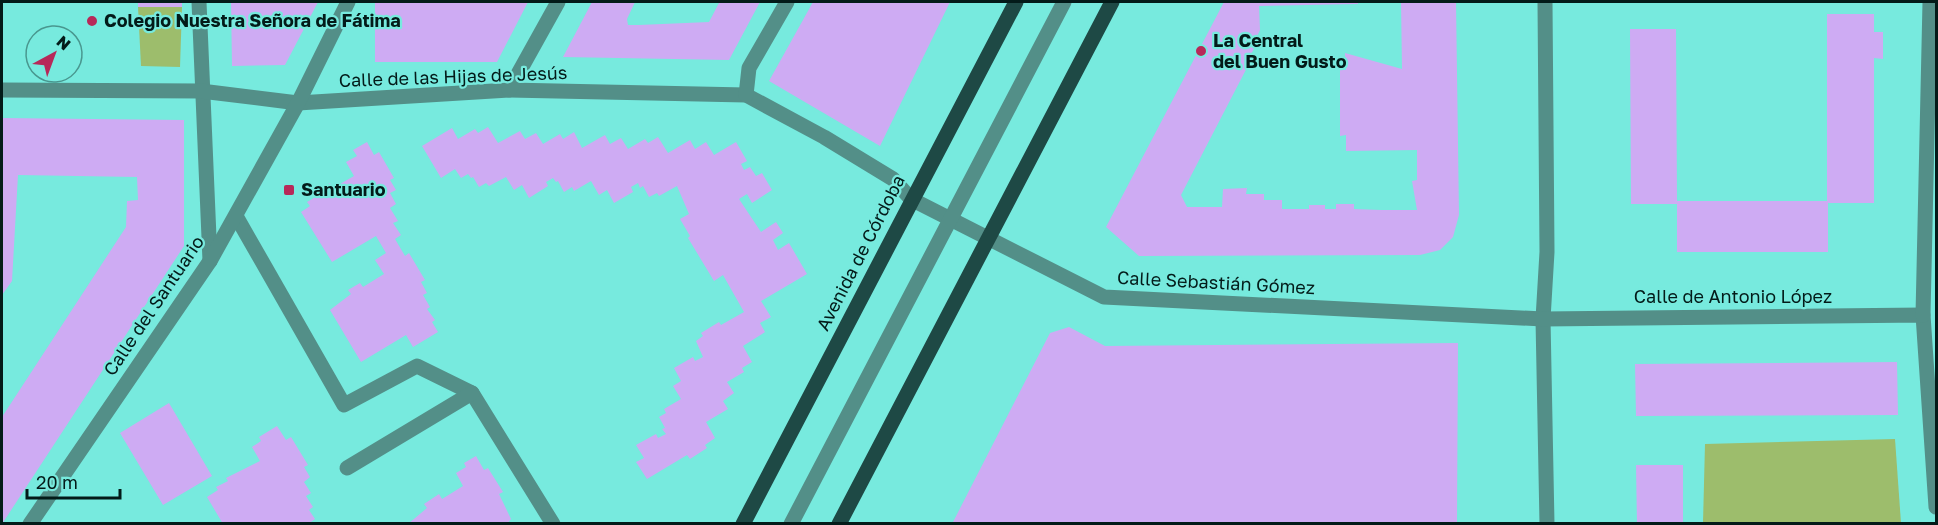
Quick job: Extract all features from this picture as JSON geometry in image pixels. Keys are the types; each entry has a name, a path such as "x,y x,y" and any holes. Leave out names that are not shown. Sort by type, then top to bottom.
{"main road":[{"name":"Avenida de Córdoba","path":"743,524 1016,2"},
{"path":"839,524 1112,2"}],"street":[{"path":"199,2 201,92 210,261"},
{"name":"Calle del Santuario","path":"30,524 210,261 298,103 348,2"},
{"path":"509,90 558,2"},
{"path":"746,95 749,68 787,2"},
{"path":"791,524 1064,2"},
{"path":"1545,2 1547,252 1543,319 1547,524"},
{"path":"1930,2 1923,315 1936,507"},
{"name":"Calle de las Hijas de Jesús","path":"2,90 201,92 298,103 509,90 746,95 825,137 893,179 911,199"},
{"name":"Calle Sebastián Gómez","path":"911,199 1104,297 1543,319"},
{"path":"236,216 344,405 417,366 472,393 554,524"},
{"name":"Calle de Antonio López","path":"1543,319 1923,315"},
{"path":"347,468 472,393"}],"green space":[{"path":"138,7 182,7 180,67 141,66"},
{"path":"1895,439 1901,523 1703,523 1705,444"}],"building":[{"path":"138,2 182,2 182,7 138,7"},
{"path":"231,2 318,2 285,65 232,66"},
{"path":"375,2 528,2 497,62 375,62"},
{"path":"592,2 635,2 627,19 628,25 639,25 709,22 719,3 716,2 760,2 729,60 563,57"},
{"path":"813,2 950,2 880,146 769,81"},
{"path":"1224,2 1358,2 1358,4 1259,6 1260,30 1250,56 1252,58 1181,195 1187,207 1222,207 1223,189 1247,188 1246,194 1264,194 1264,200 1282,200 1282,209 1309,209 1309,205 1325,205 1325,209 1336,209 1336,204 1354,204 1354,209 1417,210 1412,181 1417,180 1417,150 1346,151 1346,135 1340,136 1340,70 1346,70 1345,53 1402,69 1401,2 1456,2 1459,215 1453,237 1440,250 1420,255 1139,256 1106,227"},
{"path":"1827,14 1874,14 1874,32 1883,32 1883,59 1874,58 1874,203 1828,203 1828,252 1677,252 1677,204 1631,204 1630,29 1676,29 1677,201 1827,201"},
{"path":"2,118 184,120 184,246 2,524 2,417 126,227 127,201 138,200 137,177 18,175 12,281 2,295"},
{"path":"488,127 498,143 520,131 525,139 536,133 543,144 560,134 563,139 574,132 582,148 605,135 610,144 621,138 628,149 645,139 648,143 658,137 668,153 690,140 695,149 706,142 714,155 736,142 747,161 741,164 744,170 750,167 756,176 762,173 772,190 752,203 747,194 739,199 761,232 776,222 783,233 773,240 778,250 789,243 807,274 761,301 771,317 760,323 765,332 743,346 752,362 742,368 744,372 727,382 734,393 723,401 728,409 706,422 715,438 705,445 707,448 690,459 687,455 647,479 636,462 644,458 636,445 656,434 658,438 666,434 659,417 666,413 664,409 681,399 673,386 681,381 674,368 693,357 695,361 703,357 696,341 703,336 701,333 719,322 721,325 744,312 723,275 714,281 688,238 690,236 680,219 689,214 677,186 659,196 657,193 649,197 643,186 640,188 638,183 631,187 633,192 614,203 607,190 599,195 591,181 574,191 572,187 564,192 558,181 556,182 553,178 546,182 548,186 529,198 522,185 514,190 506,177 489,186 486,183 479,187 473,177 471,178 468,174 461,178 455,169 441,178 422,146 452,128 458,139 475,129 478,133"},
{"path":"367,142 374,155 379,152 394,178 390,180 396,190 390,193 396,204 390,208 398,221 393,223 401,235 395,239 405,256 409,253 425,280 421,282 427,293 423,295 430,307 427,309 435,320 432,322 438,332 413,347 406,335 361,362 330,310 351,294 348,290 360,283 363,287 384,274 375,260 386,253 376,236 332,262 301,212 310,206 307,202 317,196 315,192 330,183 333,188 354,176 346,162 357,156 353,150"},
{"path":"1069,327 1105,346 1458,343 1457,524 952,524 1050,333"},
{"path":"1897,362 1898,415 1636,416 1635,364"},
{"path":"169,403 212,476 163,505 120,433"},
{"path":"277,426 286,440 291,437 308,465 304,467 310,477 304,482 311,493 306,496 313,507 309,510 315,519 308,524 223,524 207,497 218,490 216,487 228,481 226,478 260,461 252,447 261,441 259,437"},
{"path":"476,456 484,470 488,468 503,492 499,494 511,519 507,524 408,524 427,508 424,504 439,494 442,499 463,486 456,473 466,467 464,463"},
{"path":"1636,465 1683,465 1683,524 1637,524"}],"place":[{"name":"Colegio Nuestra Señora de Fátima","path":"92,21"},
{"name":"La Central del Buen Gusto","path":"1201,51"},
{"name":"Santuario","path":"289,190"}]}
